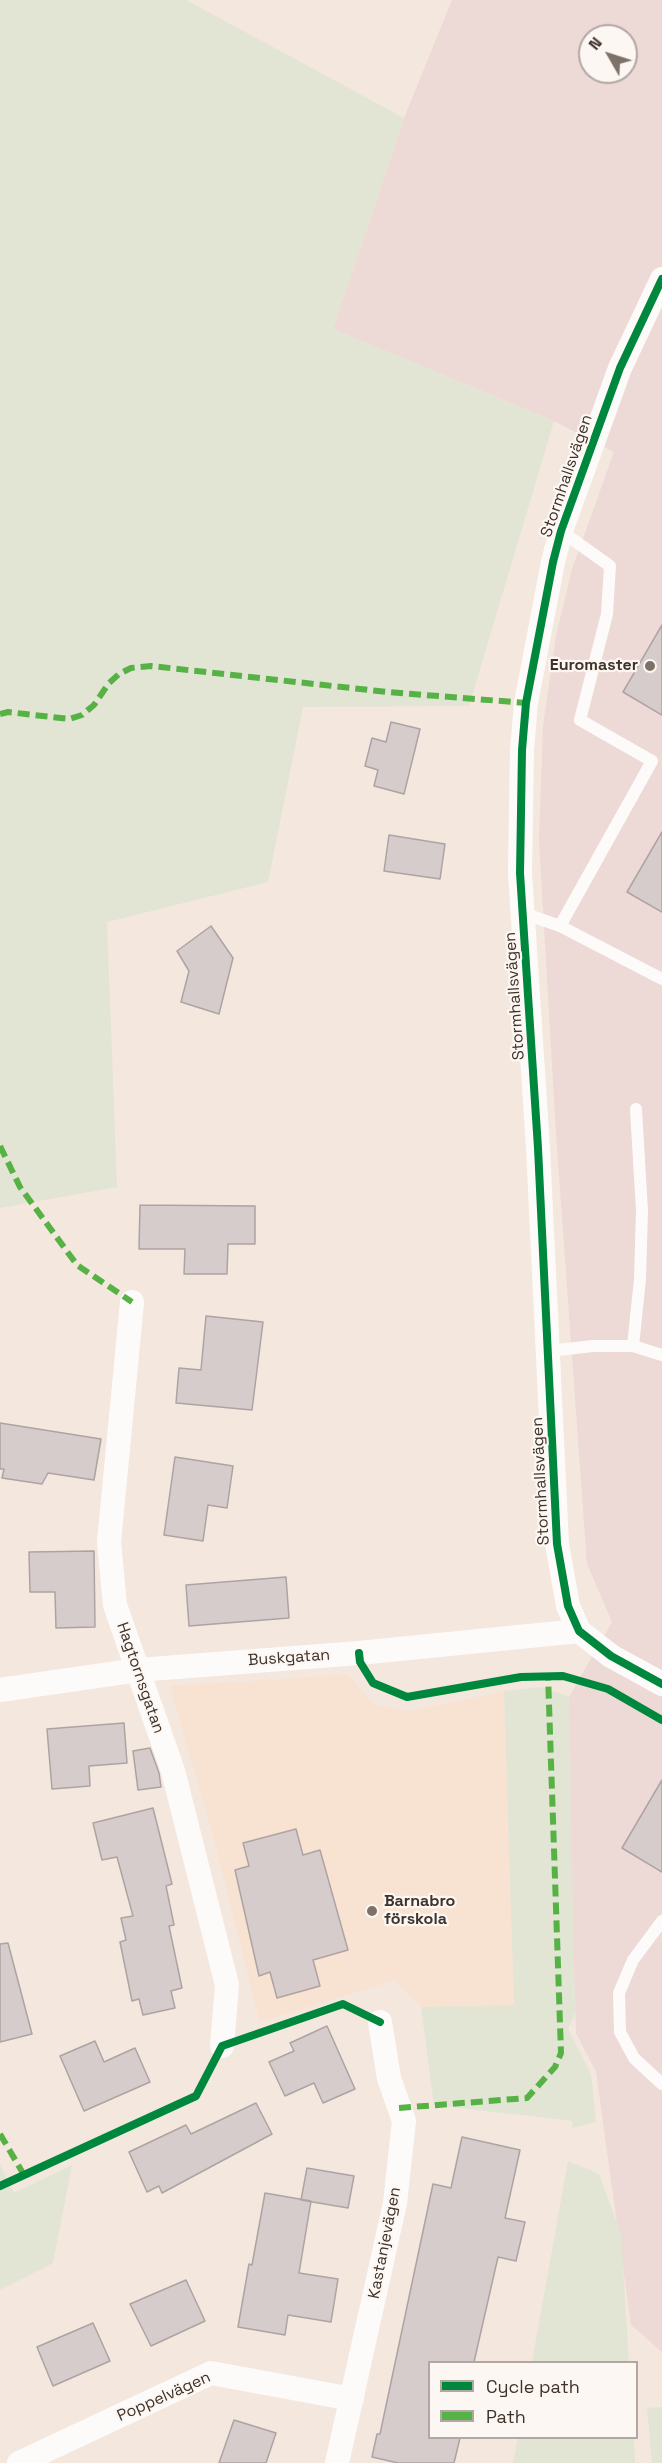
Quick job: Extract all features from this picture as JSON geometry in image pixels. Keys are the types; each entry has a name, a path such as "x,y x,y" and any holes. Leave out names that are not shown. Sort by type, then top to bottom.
{"street":[{"name":"Stormhallsvägen","path":"662,279 620,368 561,531 542,611 526,703 520,815 523,913 538,1148 557,1544 568,1606 579,1631 611,1656 662,1684"},
{"name":"Hagtornsgatan","path":"132,1302 109,1542 115,1605 173,1771 227,1985 222,2046"},
{"name":"Buskgatan","path":"0,1690 138,1670 359,1653 579,1631"},
{"name":"Kastanjevägen","path":"337,2463 395,2203 404,2121 389,2078 380,2022"},
{"name":"Poppelvägen","path":"19,2463 211,2373 352,2399"}],"lane":[{"path":"560,926 652,761 580,720 607,614 610,566 561,531"},
{"path":"523,913 560,926 662,979"},
{"path":"633,1346 640,1279 642,1211 636,1109"},
{"path":"548,1351 593,1346 633,1346 662,1354"},
{"path":"662,1921 633,1960 619,1993 620,2032 634,2058 662,2084"}],"shaded area":[{"path":"452,0 662,0 662,2352 631,2325 596,2072 576,2033 569,1788 569,1697 612,1622 587,1564 556,1134 539,840 543,726 556,636 572,569 614,452 554,421 333,329 404,118"},
{"name":"Barnabro förskola","path":"348,1675 376,1706 411,1711 504,1691 514,2005 421,2007 395,1980 260,2022 215,1843 170,1686"}],"green space":[{"path":"0,0 186,0 404,118 333,329 554,421 469,706 303,707 268,882 107,922 117,1187 0,1208"},
{"path":"542,1687 569,1697 575,2013 568,2029 591,2074 596,2122 572,2128 573,2121 434,2105 421,2007 514,2005 504,1691"},
{"path":"568,2161 599,2174 621,2234 629,2361 532,2361"},
{"path":"0,2165 14,2193 72,2165 53,2263 0,2290"},
{"path":"662,2407 662,2463 652,2463 647,2408"},
{"path":"518,2439 634,2439 635,2463 513,2463"}],"building":[{"name":"Euromaster","path":"662,625 662,715 623,692"},
{"path":"391,722 420,729 404,794 374,786 378,770 365,766 372,738 386,742"},
{"path":"662,832 662,912 627,892"},
{"path":"389,835 445,844 440,879 384,871"},
{"path":"211,926 233,958 219,1014 181,1002 189,971 177,951"},
{"path":"140,1205 255,1206 255,1244 228,1244 227,1274 184,1274 185,1249 139,1249"},
{"path":"206,1316 263,1322 252,1410 176,1403 179,1368 201,1370"},
{"path":"0,1423 101,1439 94,1480 48,1473 42,1484 2,1478 4,1469 0,1469"},
{"path":"175,1457 233,1466 227,1508 208,1505 203,1541 164,1535"},
{"path":"94,1551 95,1627 56,1628 55,1592 30,1592 29,1552"},
{"path":"286,1577 289,1618 189,1626 186,1585"},
{"path":"124,1723 127,1763 89,1766 90,1786 52,1789 47,1729"},
{"path":"150,1748 159,1773 161,1787 138,1790 133,1751"},
{"path":"662,1780 662,1872 622,1848"},
{"path":"153,1808 172,1884 166,1886 174,1925 169,1926 182,1988 171,1991 175,2008 143,2015 139,1999 132,2001 120,1942 126,1940 121,1918 133,1916 117,1857 102,1860 93,1823"},
{"path":"296,1829 303,1855 320,1850 348,1950 313,1960 320,1986 277,1998 270,1972 259,1976 235,1870 249,1866 243,1843"},
{"path":"8,1943 32,2034 0,2042 0,1944"},
{"path":"327,2026 355,2089 323,2103 314,2083 285,2096 269,2062 294,2051 290,2043"},
{"path":"95,2041 104,2062 135,2048 150,2082 84,2111 60,2056"},
{"path":"256,2103 272,2134 162,2193 159,2186 147,2192 129,2152 186,2125 191,2134"},
{"path":"462,2137 520,2150 505,2218 525,2222 516,2261 498,2257 474,2361 428,2361 428,2439 460,2439 454,2463 398,2463 372,2457 377,2434 380,2434 433,2184 451,2188"},
{"path":"307,2168 354,2176 348,2208 301,2200"},
{"path":"265,2193 311,2201 299,2273 338,2279 331,2322 288,2315 285,2335 238,2327"},
{"path":"186,2280 205,2321 151,2346 130,2304"},
{"path":"93,2323 110,2361 53,2386 37,2347"},
{"path":"234,2420 276,2433 266,2463 219,2463"}],"marked path":[{"path":"0,714 8,712 69,719 82,715 94,705 109,683 119,674 131,668 151,666 387,692 526,703"},
{"path":"0,1146 20,1187 77,1265 132,1302"},
{"path":"399,2108 527,2098 555,2067 561,2053 548,1675"},
{"path":"0,2134 24,2175"}],"cycle path":[{"path":"662,279 620,368 561,531 553,562 526,703 522,750 520,873 538,1148 557,1544 568,1606 579,1631 611,1656 662,1684"},
{"path":"359,1653 360,1662 373,1683 407,1697 521,1677 563,1676 608,1689 662,1720"},
{"path":"0,2186 196,2096 222,2046 343,2004 380,2022"}],"place":[{"name":"Euromaster","path":"650,666"},
{"name":"Barnabro förskola","path":"372,1911"}]}
